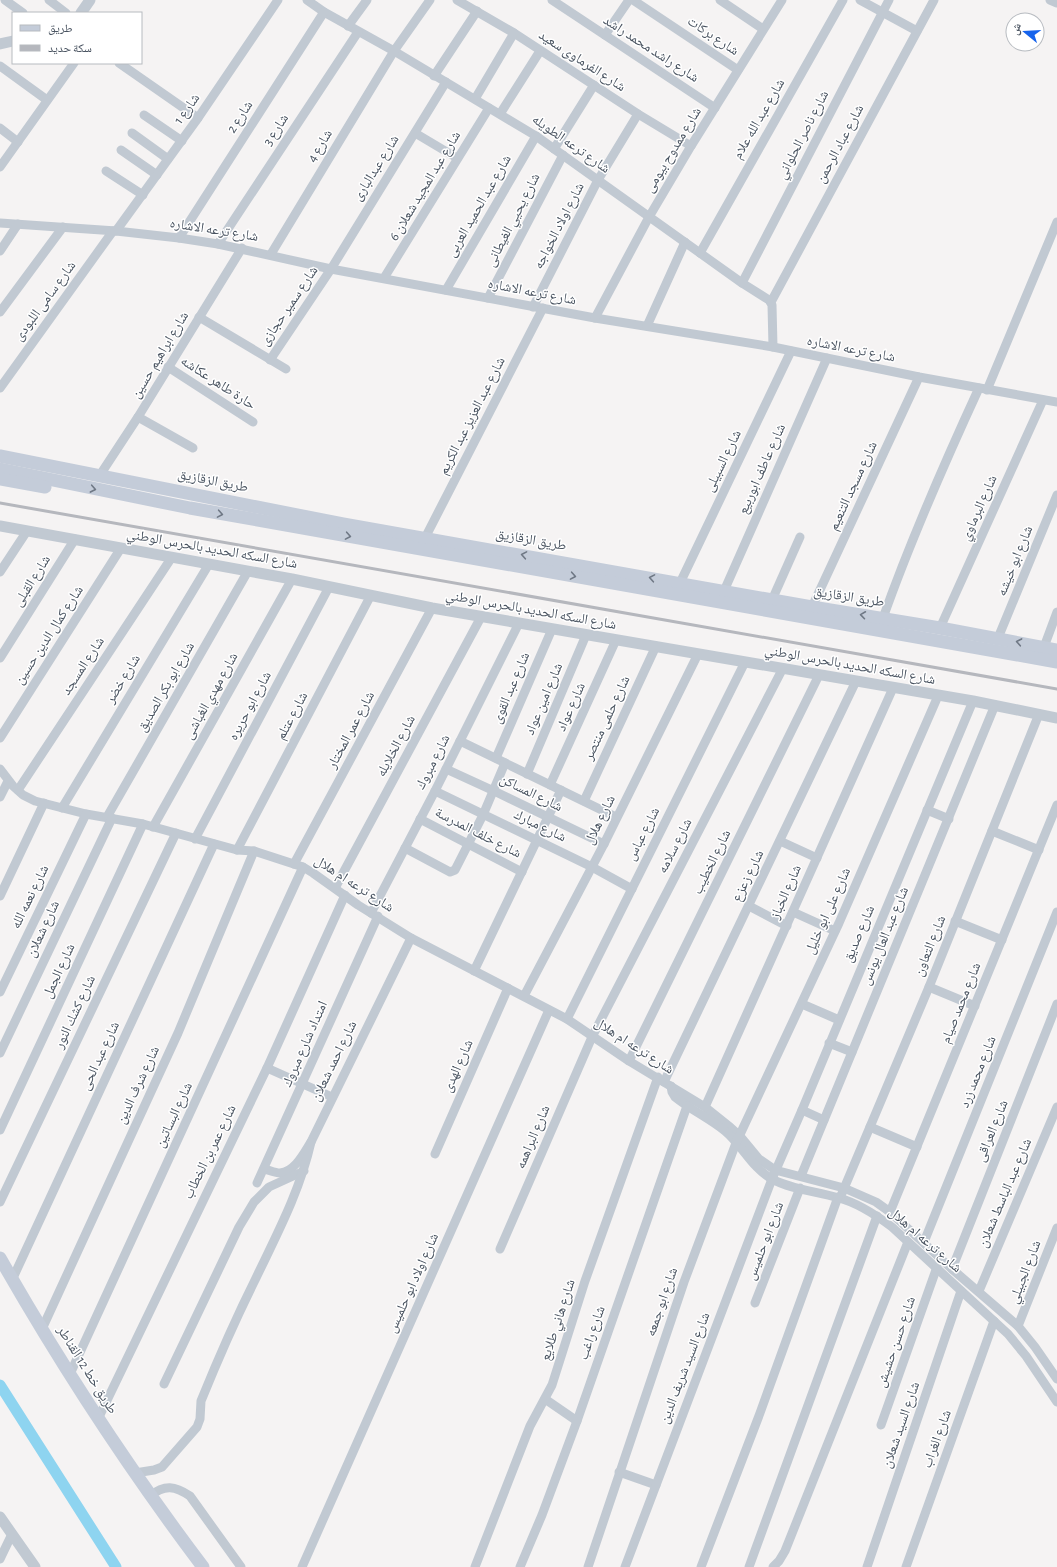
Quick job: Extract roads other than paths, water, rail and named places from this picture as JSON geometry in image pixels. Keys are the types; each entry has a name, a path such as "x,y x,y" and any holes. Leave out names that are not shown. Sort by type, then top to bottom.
{"main road":[{"name":"طريق الزقازيق","path":"0,456 343,524 425,538 493,556 1033,659 1057,662"},
{"name":"طريق الزقازيق","path":"0,469 190,508 493,556 680,583 998,638 1057,650"},
{"path":"0,479 35,486 57,488 65,483"},
{"path":"138,498 141,483"},
{"path":"1033,659 1039,646"},
{"name":"طريق خط 12 القناطر","path":"0,1258 98,1420 150,1496 203,1567"}],"street":[{"path":"5,0 22,12"},
{"path":"49,0 65,12"},
{"path":"82,12 90,0"},
{"name":"شارع 1","path":"115,231 182,141 278,0"},
{"path":"348,26 367,0"},
{"name":"شارع 4","path":"271,254 394,51 430,0"},
{"name":"شارع الفرماوى سعيد","path":"457,0 514,34 638,114 691,146"},
{"name":"شارع راشد محمد راشد","path":"552,0 716,108"},
{"path":"605,35 630,0"},
{"name":"شارع بركات","path":"633,0 738,70"},
{"path":"720,0 763,29"},
{"name":"شارع ممدوح بيومى","path":"595,318 649,217 691,146 782,0"},
{"name":"شارع عبد الله علام","path":"700,252 843,0"},
{"path":"860,0 917,31"},
{"name":"شارع ناصر الحلواني","path":"742,283 888,0"},
{"name":"شارع عباد الرحمن","path":"771,302 934,0"},
{"path":"1050,0 1057,3"},
{"name":"شارع ترعه الطويله","path":"313,2 324,12 394,51 536,136 742,283 771,302"},
{"path":"434,76 477,11"},
{"name":"شارع 2","path":"179,238 324,12"},
{"name":"شارع 3","path":"218,244 358,32"},
{"path":"474,99 514,34"},
{"path":"0,44 12,41"},
{"path":"500,114 540,51"},
{"path":"0,167 73,64"},
{"path":"120,64 198,118"},
{"path":"0,66 47,100"},
{"name":"شارع عبدالبارى","path":"331,269 446,82"},
{"path":"554,149 594,85"},
{"name":"شارع عبد المجيد شعلان 6","path":"384,278 489,108"},
{"name":"شارع اولاد الخواجه","path":"533,306 598,180 638,114"},
{"path":"144,115 182,141"},
{"path":"0,128 18,142"},
{"path":"132,133 168,159"},
{"path":"415,133 457,158"},
{"name":"شارع عبد الحميد العربى","path":"446,290 536,136"},
{"path":"121,150 157,175"},
{"name":"شارع يحيي الغيطانى","path":"488,298 563,155"},
{"path":"106,171 142,195"},
{"path":"883,618 902,564 938,479 983,389 1057,222"},
{"name":"شارع ترعه الاشاره","path":"0,223 115,231 179,238 242,248 331,269 595,318 773,347 918,377 1057,402"},
{"path":"0,251 18,224"},
{"path":"0,312 63,227"},
{"name":"شارع سامى اللبودى","path":"0,388 115,231"},
{"path":"647,326 685,242"},
{"name":"شارع ابراهيم حسين","path":"100,475 138,417 242,248"},
{"name":"شارع سمير حجازى","path":"270,360 331,269"},
{"path":"771,302 773,347"},
{"name":"شارع عبد العزيز عبد الكريم","path":"425,538 543,308"},
{"path":"199,317 286,369"},
{"name":"شارع السبيلى","path":"680,583 791,351"},
{"name":"شارع عاطف ابوربيع","path":"724,591 827,358"},
{"name":"حارة طاهر عكاشه","path":"168,367 253,422"},
{"name":"شارع مسجد التنعيم","path":"812,607 918,377"},
{"name":"شارع البرماوي","path":"940,628 1043,400"},
{"path":"138,417 193,448"},
{"name":"شارع ابو خيشه","path":"998,638 1057,495"},
{"name":"شارع السكه الحديد بالحرس الوطني","path":"0,526 292,579 481,617 973,701 1057,718"},
{"path":"0,572 27,531"},
{"path":"772,600 800,537"},
{"name":"شارع القبلى","path":"0,658 75,539"},
{"name":"شارع كمال الدين حسين","path":"0,738 122,548"},
{"name":"شارع المسجد","path":"18,790 172,557"},
{"name":"شارع خضر","path":"62,808 209,564"},
{"name":"شارع ابو بكر الصديق","path":"109,817 248,571"},
{"name":"شارع مهدي الغباشى","path":"153,827 292,579"},
{"name":"شارع ابو حريره","path":"195,839 329,587"},
{"name":"شارع عتلم","path":"237,850 371,595"},
{"name":"شارع عمر المختار","path":"294,864 432,608"},
{"path":"1039,646 1057,612"},
{"name":"شارع الخلايله","path":"335,888 481,617"},
{"name":"شارع مبروك","path":"374,915 405,848 519,623"},
{"name":"شارع عبد القوى","path":"496,758 552,629"},
{"name":"شارع امين عواد","path":"527,774 586,635"},
{"name":"شارع عواد","path":"550,785 616,640"},
{"name":"شارع حلمى منتصر","path":"584,801 656,646"},
{"name":"شارع هلال","path":"524,996 604,844 616,817 698,654"},
{"name":"شارع عباس","path":"567,1019 745,662"},
{"name":"شارع سلامه","path":"592,1037 783,668"},
{"name":"شارع الخطيب","path":"629,1061 819,675"},
{"name":"شارع زعزع","path":"664,1082 856,681"},
{"name":"شارع الخباز","path":"705,1107 893,688"},
{"name":"شارع على ابو خليل","path":"738,1139 835,931 938,696"},
{"name":"شارع صديق","path":"773,1174 802,1110 973,701"},
{"name":"شارع عبد العال يونس","path":"800,1176 995,705"},
{"name":"شارع التعاون","path":"701,1567 760,1414 839,1198 929,987 1039,714"},
{"path":"460,741 616,817"},
{"path":"405,848 446,870 453,872 484,815 505,763"},
{"name":"شارع ترعه ام هلال","path":"0,769 8,781 28,798 86,814 143,824 237,850 254,851 303,867 411,938 567,1019 629,1061 705,1107 738,1139 757,1168 773,1174 800,1188 839,1198 865,1209 892,1227 1008,1334 1026,1356 1057,1402"},
{"name":"شارع المساكن","path":"446,769 604,844"},
{"path":"0,797 8,781"},
{"path":"474,971 538,841 561,790"},
{"name":"شارع مبارك","path":"435,791 592,867 632,889"},
{"path":"0,896 44,803"},
{"name":"شارع محمد صيام","path":"890,1212 1057,805"},
{"path":"927,810 949,819"},
{"name":"شارع نعمه الله","path":"0,992 86,814"},
{"name":"شارع شعلان","path":"0,1053 109,817"},
{"name":"شارع خلف المدرسة","path":"420,819 522,872"},
{"name":"شارع الجمل","path":"0,1130 143,824"},
{"path":"992,831 1039,850"},
{"name":"شارع كشك النور","path":"0,1202 176,833"},
{"path":"780,841 817,858"},
{"name":"شارع عبد الحى","path":"12,1280 214,844"},
{"name":"شارع شرف الدين","path":"42,1329 178,1033 254,851"},
{"name":"شارع البساتين","path":"70,1374 303,867"},
{"name":"شارع عمر بن الخطاب","path":"98,1420 266,1068 345,895"},
{"path":"749,906 787,926"},
{"path":"792,912 835,931"},
{"name":"شارع محمد زرد","path":"924,1242 1054,929 1057,912"},
{"name":"امتداد شارع مبروك","path":"258,1183 374,915"},
{"path":"955,921 1002,940"},
{"name":"شارع احمد شعلان","path":"264,1169 280,1173 289,1169 300,1160 311,1142 411,938"},
{"path":"929,987 975,1006"},
{"name":"شارع الهدى","path":"434,1154 508,988"},
{"path":"802,1004 839,1020"},
{"name":"شارع العراقى","path":"952,1269 1057,1004"},
{"name":"شارع اولاد ابو حلميس","path":"302,1567 549,1010"},
{"name":"شارع البراهمه","path":"500,1249 592,1037"},
{"path":"829,1043 852,1052"},
{"path":"266,1068 332,1097"},
{"name":"شارع ترعه ام هلال","path":"664,1082 675,1097 738,1139"},
{"name":"شارع هاني طلايع","path":"475,1567 530,1426 552,1385 584,1282 664,1082"},
{"name":"شارع راغب","path":"520,1567 542,1515 577,1421 615,1308 687,1106"},
{"name":"شارع عبد الباسط شعلان","path":"978,1291 1057,1107"},
{"path":"802,1110 824,1120"},
{"path":"870,1127 917,1147"},
{"name":"شارع ابو جمعه","path":"588,1567 684,1282 738,1139"},
{"path":"135,1473 162,1467 197,1427 200,1419 201,1401 255,1279 277,1236 304,1171 311,1142"},
{"path":"164,1384 240,1227 254,1202 268,1187 304,1171"},
{"name":"شارع ترعه ام هلال","path":"773,1174 800,1176 844,1188 876,1202 890,1212 952,1269 1018,1326 1035,1347 1057,1379"},
{"name":"شارع السيد شريف الدين","path":"625,1567 773,1174"},
{"name":"شارع ابو حلميس","path":"755,1303 800,1188"},
{"path":"749,1567 877,1216"},
{"name":"شارع الجبيلي","path":"1018,1326 1057,1228"},
{"path":"776,1565 785,1551 908,1242"},
{"name":"شارع حسن حشيش","path":"881,1425 937,1267"},
{"name":"شارع السيد شعلان","path":"867,1567 961,1291"},
{"name":"شارع الغراب","path":"906,1567 994,1321"},
{"path":"545,1399 577,1421"},
{"path":"619,1472 656,1485"},
{"path":"150,1496 158,1490 175,1488 190,1496 241,1567"},
{"path":"0,1517 30,1564"},
{"path":"0,1559 12,1534"}],"waterway":[{"path":"0,1385 116,1567"}],"railway":[{"path":"0,503 1057,689"}]}
